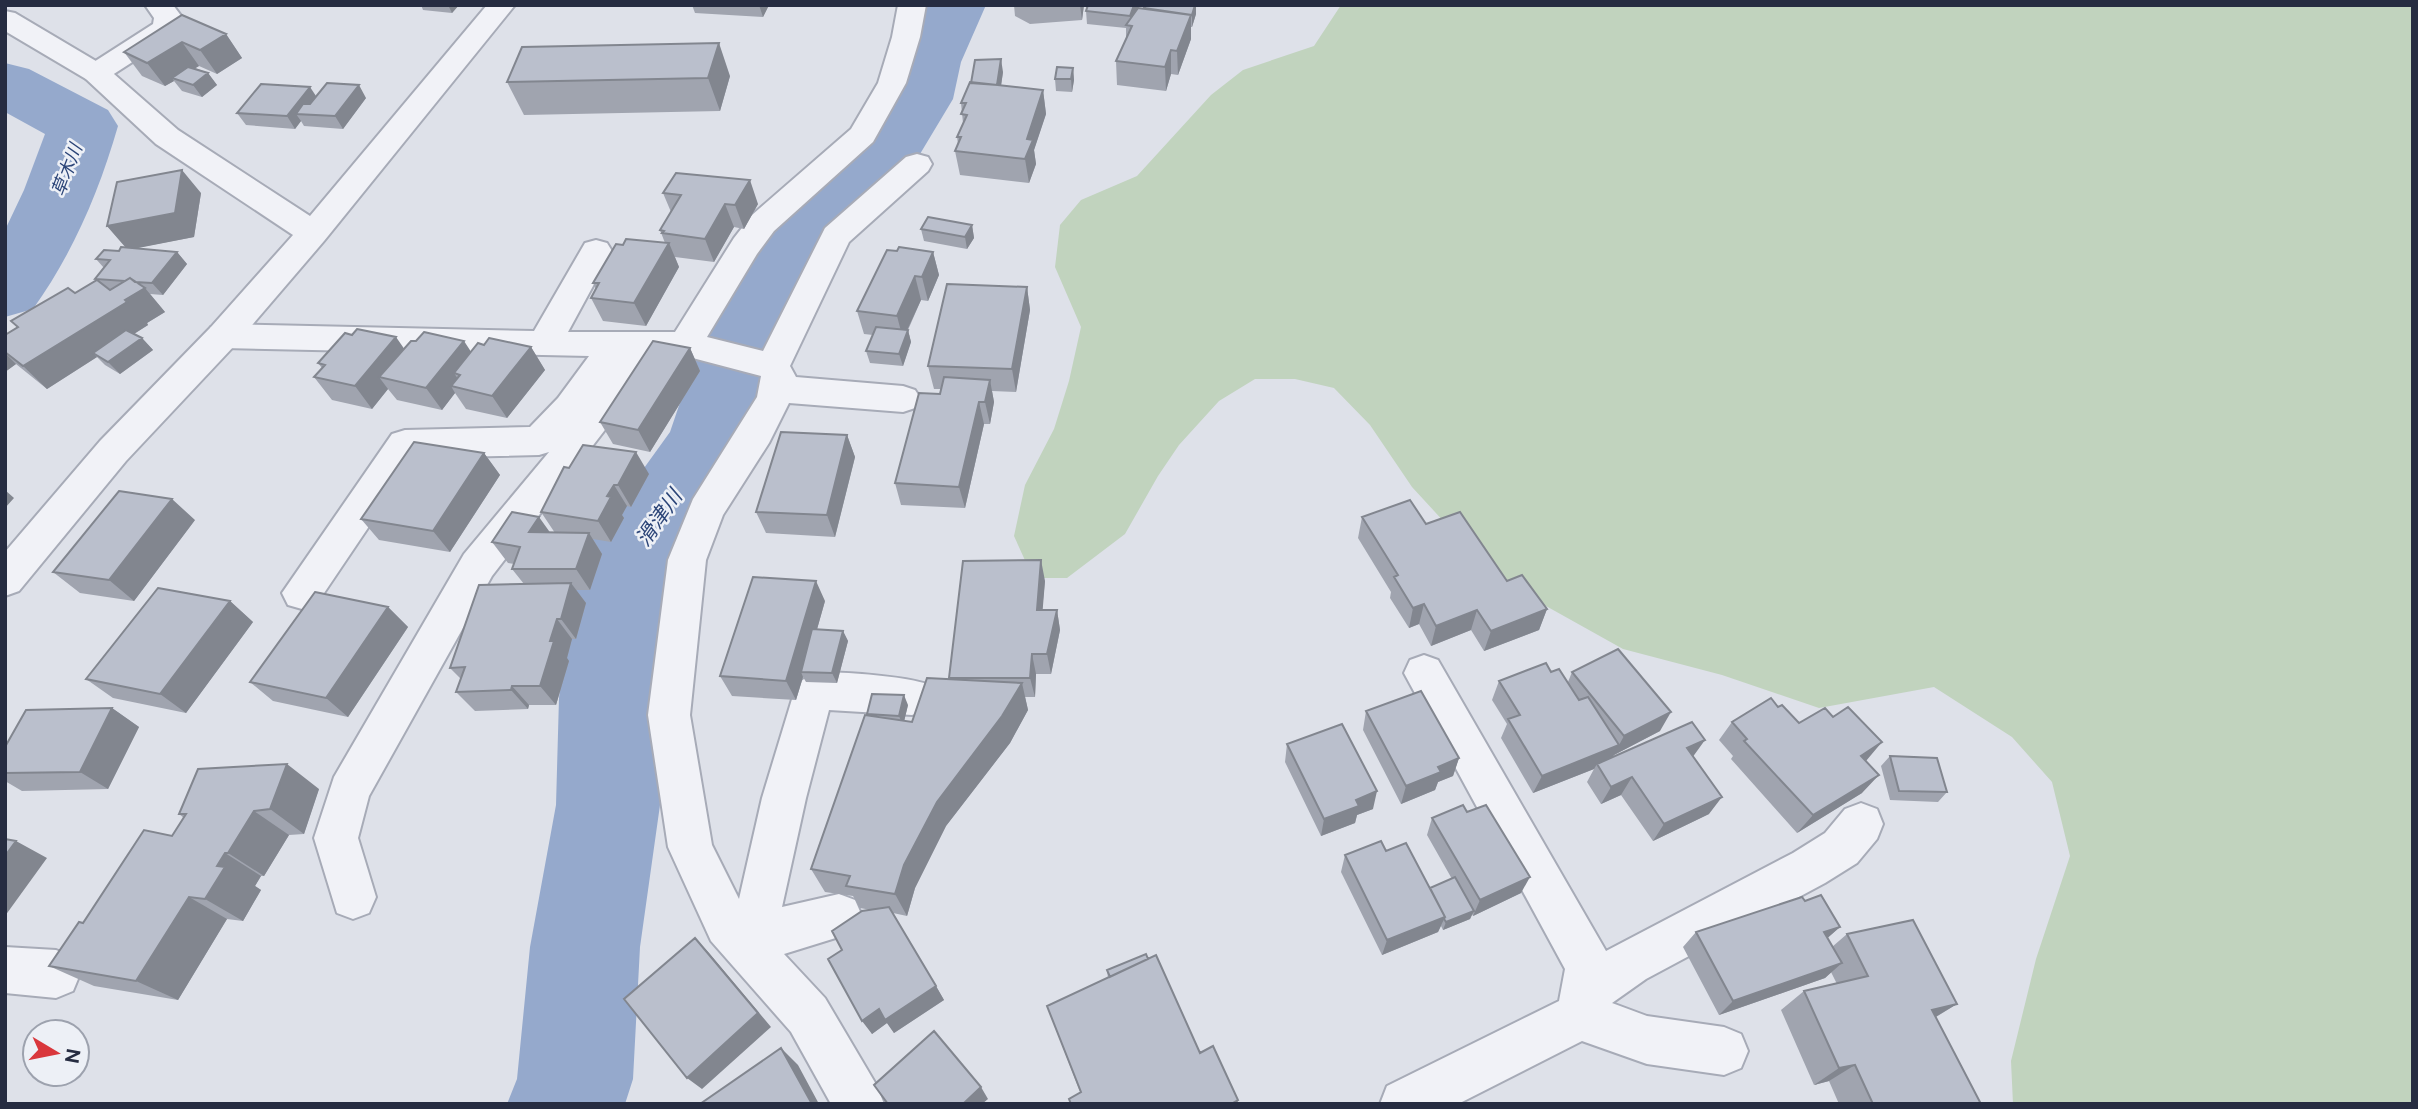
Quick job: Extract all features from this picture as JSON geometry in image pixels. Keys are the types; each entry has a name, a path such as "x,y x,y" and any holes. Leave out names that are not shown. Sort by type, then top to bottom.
{"street":[{"path":"96,73 166,28 168,16 158,5"},
{"path":"5,580 113,451 223,336 313,233 502,5"},
{"path":"353,897 336,838 349,791 478,565 763,223 862,135 892,83 906,37 912,5"},
{"path":"5,19 96,73 167,137 249,188 313,233"},
{"path":"859,1104 808,1016 727,925 690,847 669,715 687,560 706,510 756,433 770,373 836,236 917,164"},
{"path":"544,344 596,251"},
{"path":"223,336 664,345 770,373 903,399"},
{"path":"302,593 405,444 539,441 570,407 664,345"},
{"path":"1424,673 1589,966 1582,1005"},
{"path":"750,950 784,798 811,699 819,691 912,697"},
{"path":"1405,1104 1582,1005 1629,963 1809,868 1841,848 1861,824"},
{"path":"750,950 777,931 839,916"},
{"path":"5,970 56,974"},
{"path":"1582,1005 1647,1040 1724,1051"}],"green space":[{"path":"1341,5 2413,5 2413,1104 2013,1104 2011,1061 2036,959 2070,856 2052,782 2012,737 1934,687 1819,708 1722,675 1623,649 1512,587 1458,537 1412,487 1370,425 1334,388 1295,379 1255,379 1219,401 1179,445 1125,534 1067,578 1033,578 1014,536 1025,485 1054,429 1069,381 1081,327 1055,267 1060,225 1081,200 1137,176 1211,95 1243,70 1314,46"}],"building":[{"path":"1088,5 1134,5 1130,16 1086,11"},
{"path":"1146,5 1195,5 1192,15 1144,8"},
{"path":"1138,8 1191,15 1177,51 1171,50 1165,67 1116,61 1132,26 1126,25"},
{"path":"182,15 226,34 200,50 182,42 147,63 124,52"},
{"path":"719,43 708,78 507,82 522,47"},
{"path":"1001,59 997,85 971,83 975,60"},
{"path":"188,67 208,73 193,85 172,78"},
{"path":"1057,67 1073,68 1071,79 1055,79"},
{"path":"970,82 1043,90 1027,139 1033,140 1025,159 955,151 961,137 957,137 967,115 961,114 966,103 961,103"},
{"path":"327,83 359,85 335,116 296,114 303,104 310,104"},
{"path":"261,84 310,87 287,116 237,113"},
{"path":"182,170 175,213 107,226 117,182"},
{"path":"676,173 750,180 735,205 725,204 705,239 662,233 664,231 660,230 681,195 663,193"},
{"path":"928,217 972,225 965,237 921,229"},
{"path":"626,239 669,243 634,303 591,298 599,283 593,283 616,244 623,245"},
{"path":"121,247 177,252 152,283 135,282 130,278 125,281 95,279 110,260 96,259 104,250 119,251"},
{"path":"899,247 933,252 922,277 915,276 897,316 857,311 887,250 897,251"},
{"path":"130,278 145,288 23,366 5,352 5,335 18,327 11,321 68,288 75,293 97,280 110,290"},
{"path":"947,284 1027,287 1012,369 928,366"},
{"path":"876,327 908,330 899,354 866,351"},
{"path":"357,329 396,337 355,386 314,377 325,365 318,363 345,333 352,335"},
{"path":"126,330 142,338 108,362 93,353"},
{"path":"424,332 464,341 426,388 379,377 411,341 416,341"},
{"path":"489,338 531,347 492,396 451,386 460,375 454,373 478,343 484,345"},
{"path":"653,341 690,348 638,430 600,422"},
{"path":"944,377 990,380 985,402 979,402 959,487 895,483 919,393 940,394"},
{"path":"781,432 847,435 827,515 756,512"},
{"path":"414,442 484,453 433,531 361,519"},
{"path":"583,445 636,452 618,485 614,485 607,496 611,497 598,521 541,512 564,467 569,468"},
{"path":"119,491 172,499 109,580 53,572"},
{"path":"1410,500 1426,524 1460,512 1507,581 1522,575 1547,609 1491,631 1477,610 1436,626 1424,604 1413,608 1394,577 1398,575 1362,517"},
{"path":"512,512 539,517 529,532 589,533 576,569 512,569 520,547 492,542"},
{"path":"1041,560 1037,610 1057,610 1047,654 1032,654 1030,678 949,678 963,561"},
{"path":"753,577 816,581 786,681 720,676"},
{"path":"571,583 561,619 557,619 550,641 554,641 540,686 456,692 465,667 450,668 479,585"},
{"path":"158,588 230,601 160,694 86,679"},
{"path":"315,592 388,607 326,698 250,682"},
{"path":"812,629 843,631 832,673 801,672"},
{"path":"1618,649 1671,712 1624,736 1572,672"},
{"path":"1546,663 1551,672 1559,669 1579,700 1588,697 1619,745 1542,776 1508,719 1520,715 1499,681"},
{"path":"927,678 1022,683 1002,716 937,802 904,865 895,894 846,886 850,876 811,869 865,715 912,722"},
{"path":"1421,691 1459,758 1438,767 1441,772 1406,786 1366,711"},
{"path":"872,694 904,695 899,716 867,714"},
{"path":"1771,698 1778,707 1782,705 1799,723 1825,708 1833,717 1848,707 1882,742 1861,756 1879,775 1813,815 1744,741 1747,739 1732,722"},
{"path":"112,708 80,772 5,773 5,747 26,710"},
{"path":"1692,722 1705,740 1687,748 1722,797 1664,824 1632,777 1611,787 1597,764"},
{"path":"1342,724 1377,791 1356,800 1359,806 1324,819 1287,744"},
{"path":"1890,756 1937,758 1947,792 1899,791"},
{"path":"287,764 270,809 254,811 217,866 225,867 205,899 189,897 136,981 49,966 79,922 83,923 144,830 172,836 186,814 179,814 198,769"},
{"path":"1463,805 1467,812 1486,805 1530,877 1480,900 1432,818"},
{"path":"5,839 16,841 5,856"},
{"path":"1381,841 1386,851 1406,843 1445,917 1387,940 1345,855"},
{"path":"1455,877 1474,911 1446,922 1430,888"},
{"path":"1821,895 1840,927 1824,932 1842,963 1733,1001 1696,932 1802,897 1805,901"},
{"path":"889,907 936,986 885,1020 879,1009 862,1021 828,959 842,950 832,931 862,911"},
{"path":"1913,920 1957,1004 1932,1010 1981,1104 1873,1104 1855,1065 1839,1068 1804,991 1868,976 1847,934"},
{"path":"695,938 758,1013 687,1078 624,999"},
{"path":"1146,954 1148,959 1110,977 1107,970"},
{"path":"1156,955 1200,1053 1213,1046 1238,1100 1231,1104 1071,1104 1069,1099 1081,1092 1047,1006"},
{"path":"934,1031 981,1087 963,1104 888,1104 874,1085"},
{"path":"781,1048 812,1104 700,1104"}],"waterway":[{"name":"滑津川","path":"566,1104 575,1079 585,947 608,805 608,698 618,577 710,442 721,399 758,288 779,256 895,138 918,99 927,62 954,5"},
{"name":"草木川","path":"5,84 83,126 52,212 31,253 5,290"}]}
